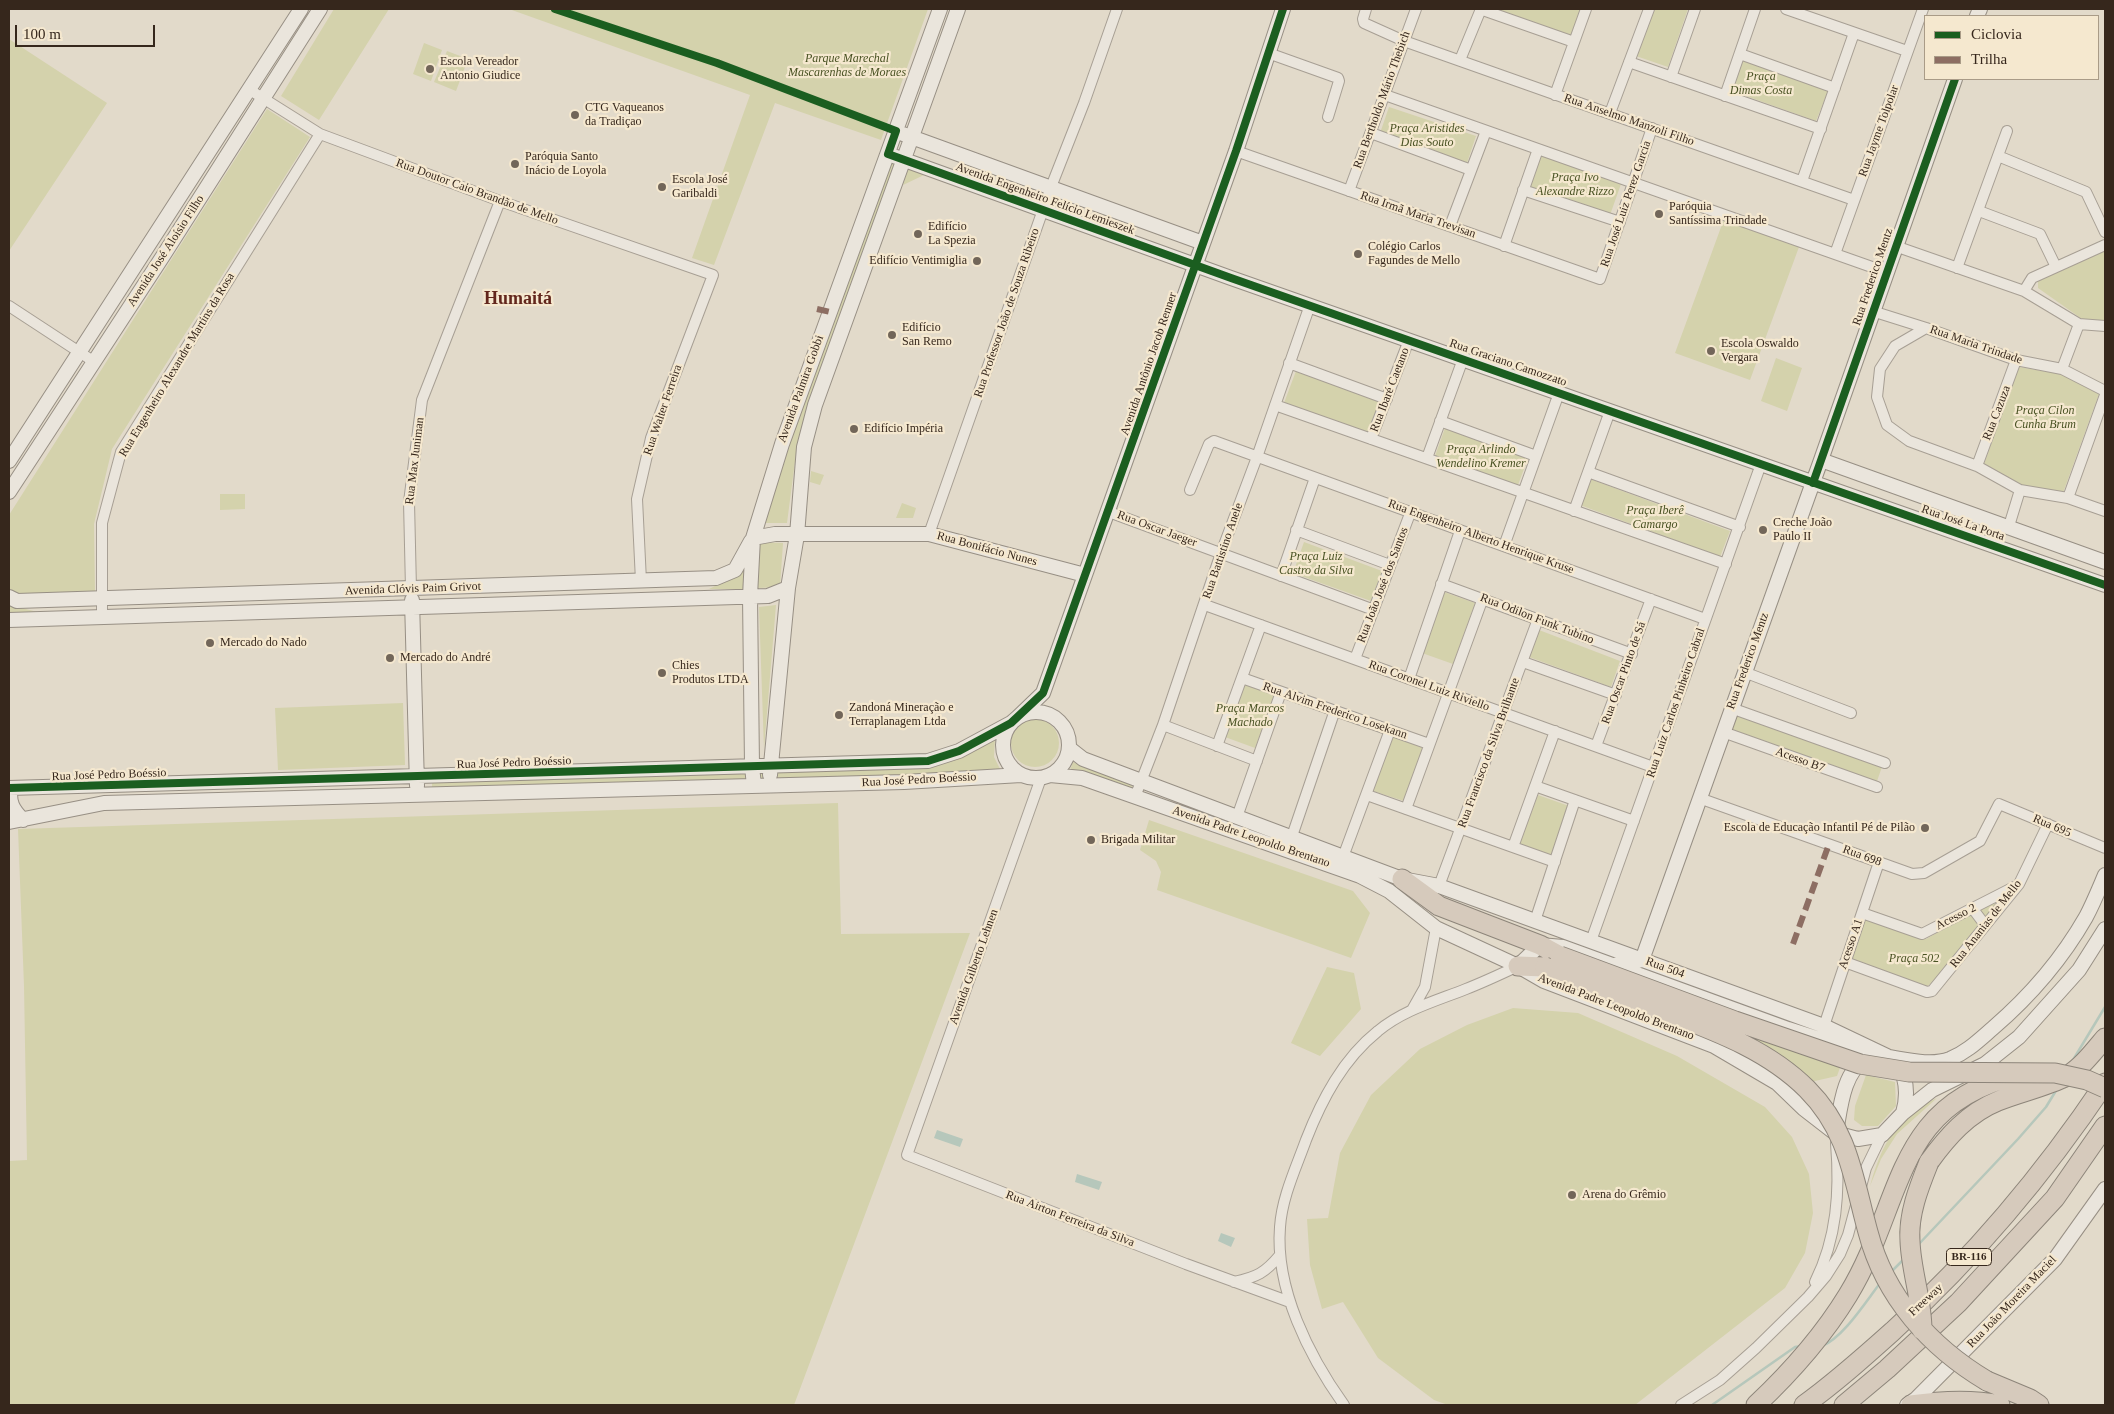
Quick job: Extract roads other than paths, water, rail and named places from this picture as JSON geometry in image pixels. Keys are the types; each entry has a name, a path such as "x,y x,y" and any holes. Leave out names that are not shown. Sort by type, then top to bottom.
{"highway":[{"path":"1402,879 1439,906 1540,945 1553,961 1730,1036 1775,1064 1807,1089 1830,1116 1842,1137 1852,1164 1876,1258 1904,1307 1922,1330 1963,1366 1988,1381 2030,1399 2039,1405"},
{"path":"1518,966 1553,961 1860,1064 1909,1072 2069,1075 2105,1088"},
{"path":"1922,1330 1920,1296 1913,1269 1910,1240 1911,1217 1917,1192 1929,1162 1953,1133 1975,1114 1995,1102 2068,1075 2081,1065 2105,1038"},
{"path":"1756,1405 1788,1375 1811,1348 1848,1295 1871,1250 1905,1163 1933,1120 1949,1106 1984,1085 2028,1073"},
{"name":"Freeway","path":"1804,1405 1881,1341 1941,1286 1986,1239 2076,1126 2105,1083"},
{"name":"Freeway","path":"1844,1405 1887,1369 1958,1303 2055,1198 2105,1126"},
{"path":"1909,1405 1935,1402 1990,1403 2000,1405"}],"street":[{"name":"Avenida José Aloísio Filho","path":"9,461 301,9"},
{"name":"Avenida José Aloísio Filho","path":"9,492 163,256 320,9"},
{"name":"Avenida Palmira Gobbi","path":"754,786 752,766 750,596 753,538 782,444 940,9"},
{"name":"Avenida Palmira Gobbi","path":"769,786 788,588 797,534 804,447 815,405 958,9"},
{"name":"Rua Professor João de Souza Ribeiro","path":"929,534 1051,187 1084,103 1117,9"},
{"name":"Avenida Antônio Jacob Renner","path":"1015,720 1043,693 1236,151 1283,9"},
{"name":"Rua Anselmo Manzoli Filho","path":"1366,9 1363,18 1364,23 1404,40 1854,200"},
{"name":"Rua Bertholdo Mário Thebich","path":"1349,191 1416,9"},
{"path":"1460,60 1480,9 1574,42"},
{"path":"1555,94 1586,9"},
{"path":"1610,114 1649,9"},
{"path":"1672,77 1695,9"},
{"path":"1725,96 1755,9"},
{"path":"1786,9 1813,13 1854,33 1908,52"},
{"name":"Rua Jayme Tolpolar","path":"1834,254 1923,9"},
{"path":"1802,181 1822,129 1854,33"},
{"path":"1268,53 1338,78 1339,81 1328,117"},
{"path":"1740,54 1835,88"},
{"path":"1629,62 1822,129"},
{"name":"Rua Frederico Mentz","path":"1642,960 1955,80"},
{"name":"Rua Doutor Caio Brandão de Mello","path":"250,90 320,134 500,201 713,275"},
{"path":"1385,95 1886,272"},
{"name":"Rua José Luiz Perez Garcia","path":"1600,279 1652,128"},
{"path":"1450,226 1486,130"},
{"name":"Avenida Engenheiro Felício Lemieszek","path":"896,131 1203,243"},
{"path":"1956,268 1979,211 2007,131"},
{"path":"1371,133 1471,170"},
{"name":"Rua Engenheiro Alexandre Martins da Rosa","path":"102,617 102,523 120,452 320,134"},
{"path":"1504,246 1538,149"},
{"name":"Rua Irmã Maria Trevisan","path":"1236,151 1600,279"},
{"name":"Avenida Engenheiro Felício Lemieszek","path":"888,154 1196,264"},
{"path":"1998,156 2086,192 2105,232"},
{"path":"1523,190 1620,222"},
{"name":"Rua Max Juniman","path":"418,796 409,502 422,400 500,201"},
{"path":"1979,211 2040,234 2056,267"},
{"path":"2024,291 2032,278 2105,245"},
{"path":"1895,246 2024,291 2079,324 2105,326"},
{"name":"Rua Graciano Camozzato","path":"1196,264 1813,483"},
{"name":"Rua Walter Ferreira","path":"641,581 637,499 651,438 713,275"},
{"name":"Rua Battistino Anele","path":"1135,797 1143,782 1221,553 1310,305"},
{"path":"9,306 93,361"},
{"name":"Rua Maria Trindade","path":"1872,311 2016,360 2062,369 2105,391"},
{"path":"2062,369 2079,324"},
{"path":"1926,328 1895,346 1880,368 1877,397 1886,425 1909,441 1977,466 2020,490 2068,498 2105,511"},
{"name":"Rua Ibaré Caetano","path":"1371,439 1409,340"},
{"path":"1427,458 1463,359"},
{"name":"Rua Cazuza","path":"1977,466 2016,360"},
{"path":"1289,363 1387,399"},
{"path":"1504,546 1559,393"},
{"path":"2068,498 2105,395"},
{"path":"1275,405 1726,564"},
{"path":"1574,511 1610,411"},
{"path":"1440,421 1536,456"},
{"name":"Rua Engenheiro Alberto Henrique Kruse","path":"1190,490 1210,442 1214,441 1705,619"},
{"name":"Rua José La Porta","path":"1821,460 2105,562"},
{"name":"Rua Luiz Carlos Pinheiro Cabral","path":"1591,942 1762,464"},
{"path":"1588,472 1740,527"},
{"path":"1281,576 1315,478"},
{"name":"Rua José La Porta","path":"1813,483 2105,584"},
{"path":"2009,526 2020,490"},
{"name":"Rua João José dos Santos","path":"1355,659 1411,511"},
{"name":"Rua Oscar Jaeger","path":"1109,512 1374,610"},
{"path":"1296,530 1390,566"},
{"path":"1409,679 1460,531"},
{"path":"753,538 776,534 797,534"},
{"name":"Rua Bonifácio Nunes","path":"797,534 929,534 1085,575"},
{"name":"Avenida Clóvis Paim Grivot","path":"9,597 17,602 716,578 735,570 753,538"},
{"name":"Rua Odilon Funk Tubino","path":"1441,584 1632,654"},
{"name":"Avenida Clóvis Paim Grivot","path":"9,620 768,596 788,588"},
{"path":"1406,809 1447,692 1483,598"},
{"name":"Rua Oscar Pinto de Sá","path":"1596,746 1651,599"},
{"name":"Rua Coronel Luiz Riviello","path":"1205,604 1653,767"},
{"name":"Rua Francisco da Silva Brilhante","path":"1439,886 1538,619"},
{"path":"1217,746 1261,625"},
{"path":"1523,662 1616,695"},
{"path":"1744,672 1851,713"},
{"name":"Rua Alvim Frederico Losekann","path":"1242,678 1429,744"},
{"path":"1237,817 1281,692"},
{"path":"1043,693 1048,714"},
{"path":"1731,708 1885,763"},
{"path":"1289,843 1335,710"},
{"path":"1037,712 1048,714 1058,721 1065,730 1069,748 1064,762 1046,777 1021,775 1013,770 1006,761 1002,742 1005,731 1015,720 1037,712"},
{"name":"Rua José Pedro Boéssio","path":"10,788 928,761 959,751 1015,720"},
{"path":"1163,725 1257,761"},
{"path":"1343,857 1390,730"},
{"path":"1513,847 1555,732"},
{"name":"Acesso B7","path":"1723,732 1877,787"},
{"name":"Avenida Padre Leopoldo Brentano","path":"1069,748 1083,759 1237,817 1289,843 1362,870 1439,886"},
{"name":"Rua José Pedro Boéssio","path":"16,821 104,803 904,782 1021,775"},
{"name":"Avenida Padre Leopoldo Brentano","path":"1046,777 1082,778 1168,808 1343,857 1436,928 1518,966 1544,981 1714,1046 1777,1083 1804,1110 1835,1133"},
{"name":"Avenida Gilberto Lehnen","path":"907,1155 1046,777"},
{"path":"1535,786 1634,821"},
{"path":"10,788 10,798 16,821"},
{"path":"1168,808 1173,793"},
{"path":"1367,795 1555,862"},
{"name":"Rua 698","path":"1699,798 1912,874 1924,873 1980,841 1999,804"},
{"path":"1535,921 1575,800"},
{"name":"Rua 695","path":"1999,804 2105,848"},
{"name":"Rua Ananias de Mello","path":"1845,962 1930,992 2019,884 2048,824"},
{"name":"Acesso A1","path":"1824,1026 1879,862"},
{"path":"1344,1405 1333,1389 1290,1302 1280,1255 1280,1226 1286,1196 1324,1098 1345,1064 1378,1031 1412,1010 1518,966 1540,945 1563,947 1803,1034 1887,1056 1928,1062 1948,1060 1967,1051 2000,1022 2039,982 2060,957 2086,916 2105,876"},
{"name":"Acesso 2","path":"1862,914 1922,934 2019,884"},
{"name":"Rua 504","path":"1439,886 1824,1026 1887,1056"},
{"path":"1973,909 1985,925"},
{"path":"1412,1010 1425,987 1436,928"},
{"path":"1682,1405 1720,1380 1756,1348 1808,1297 1826,1276 1840,1254 1848,1235 1866,1168 1882,1135 1903,1113 1932,1090 1985,1064 2019,1037 2079,970 2105,929"},
{"path":"1615,966 1642,960"},
{"path":"1808,1297 1825,1259 1835,1217 1838,1173 1835,1133 1844,1088 1855,1068 1862,1061 1887,1056 1898,1063 1904,1074 1906,1102 1903,1113"},
{"path":"1804,1110 1844,1088"},
{"path":"1835,1133 1858,1139 1882,1135"},
{"name":"Rua Airton Ferreira da Silva","path":"907,1155 1233,1282 1290,1302"},
{"name":"Rua João Moreira Maciel","path":"1909,1405 2055,1259 2105,1189"},
{"path":"1233,1282 1252,1278 1266,1271 1280,1255"}],"waterway":[{"path":"2073,1060 2105,1007"},
{"path":"1918,1245 2018,1139 2046,1107 2057,1089"},
{"path":"1892,1271 1904,1259"},
{"path":"1822,1346 1846,1327 1881,1282"},
{"path":"1712,1405 1795,1347 1802,1346"}],"place":[{"name":"Escola Vereador Antonio Giudice","path":"430,69"},
{"name":"CTG Vaqueanos da Tradiçao","path":"575,115"},
{"name":"Paróquia Santo Inácio de Loyola","path":"515,164"},
{"name":"Escola José Garibaldi","path":"662,187"},
{"name":"Paróquia Santíssima Trindade","path":"1659,214"},
{"name":"Edifício La Spezia","path":"918,234"},
{"name":"Colégio Carlos Fagundes de Mello","path":"1358,254"},
{"name":"Edifício Ventimiglia","path":"977,261"},
{"name":"Edifício San Remo","path":"892,335"},
{"name":"Escola Oswaldo Vergara","path":"1711,351"},
{"name":"Edifício Impéria","path":"854,429"},
{"name":"Creche João Paulo II","path":"1763,530"},
{"name":"Mercado do Nado","path":"210,643"},
{"name":"Mercado do André","path":"390,658"},
{"name":"Chies Produtos LTDA","path":"662,673"},
{"name":"Zandoná Mineração e Terraplanagem Ltda","path":"839,715"},
{"name":"Escola de Educação Infantil Pé de Pilão","path":"1925,828"},
{"name":"Brigada Militar","path":"1091,840"},
{"name":"Arena do Grêmio","path":"1572,1195"}],"district":[{"name":"Humaitá","path":"518,299"}],"park label":[{"name":"Parque Marechal Mascarenhas de Moraes","path":"847,66"},
{"name":"Praça Dimas Costa","path":"1761,84"},
{"name":"Praça Aristides Dias Souto","path":"1427,136"},
{"name":"Praça Ivo Alexandre Rizzo","path":"1575,185"},
{"name":"Praça Cilon Cunha Brum","path":"2045,418"},
{"name":"Praça Arlindo Wendelino Kremer","path":"1481,457"},
{"name":"Praça Iberê Camargo","path":"1655,518"},
{"name":"Praça Luiz Castro da Silva","path":"1316,564"},
{"name":"Praça Marcos Machado","path":"1250,716"},
{"name":"Praça 502","path":"1914,959"}]}
